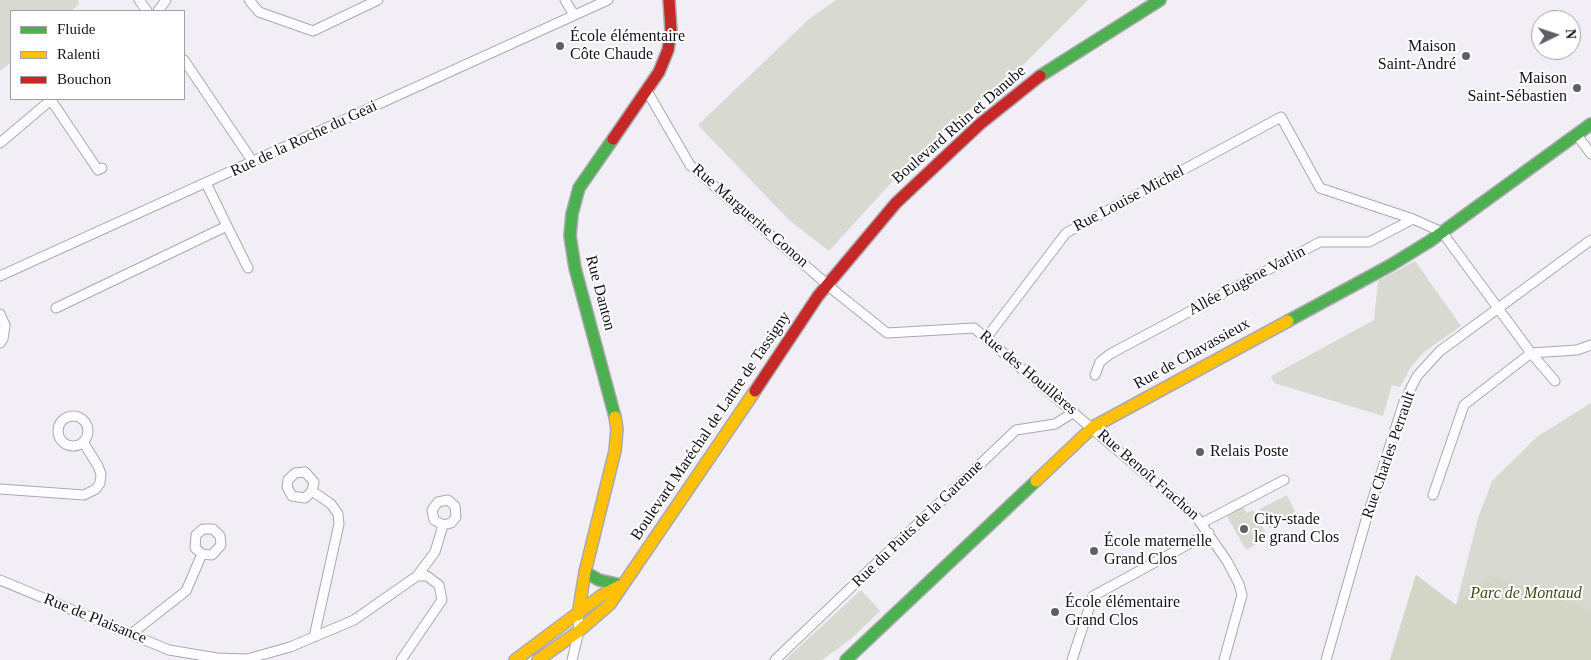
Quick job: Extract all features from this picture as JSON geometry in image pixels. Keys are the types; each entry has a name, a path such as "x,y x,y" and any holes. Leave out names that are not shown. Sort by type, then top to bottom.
{"street":[{"path":"249,0 258,12 312,31 378,0"},
{"path":"565,0 574,16"},
{"name":"Rue de la Roche du Geai","path":"0,276 608,0"},
{"name":"Rue Danton","path":"578,615 585,572 615,451 617,429 614,410 574,258 570,236 572,214 579,188 659,72 668,50 671,30 669,0"},
{"name":"Boulevard Rhin et Danube","path":"828,284 896,203 980,124 1047,70 1160,0"},
{"path":"185,61 253,162"},
{"name":"Rue Marguerite Gonon","path":"647,91 690,165 828,284"},
{"path":"0,142 51,100"},
{"path":"53,100 98,170 102,168"},
{"name":"Rue Louise Michel","path":"987,337 1066,233 1281,117 1320,188 1413,219"},
{"name":"Rue de Chavassieux","path":"846,660 1093,427 1391,265 1442,232 1591,124"},
{"path":"1577,135 1591,154"},
{"path":"206,184 248,268"},
{"path":"1413,219 1442,232 1531,353 1554,381"},
{"name":"Allée Eugène Varlin","path":"1095,375 1100,362 1110,354 1320,242 1369,242 1413,219"},
{"path":"56,308 227,226"},
{"name":"Rue Charles Perrault","path":"1326,660 1366,520 1404,402 1417,376 1427,363 1591,240"},
{"name":"Rue des Houillères","path":"828,284 887,333 974,328 1093,427"},
{"name":"Boulevard Maréchal de Lattre de Tassigny","path":"542,659 610,604 621,584 697,479 828,284"},
{"path":"0,314 4,325 3,339 0,343"},
{"path":"1433,495 1464,405 1531,353 1577,350 1591,345"},
{"name":"Rue du Puits de la Garenne","path":"775,660 1016,430 1055,424 1074,412"},
{"name":"Rue Benoît Frachon","path":"1093,427 1202,523 1239,584 1242,596 1224,660"},
{"path":"0,489 84,495 96,489 101,474 83,442"},
{"path":"1202,523 1284,480"},
{"path":"312,491 332,504 338,514 339,524 314,636"},
{"name":"Rue de Plaisance","path":"0,580 169,650 195,655 247,658 270,654 354,620 417,576 435,552 443,525"},
{"path":"1072,660 1090,602 1094,596 1209,533"},
{"path":"131,634 186,591 202,554"},
{"path":"585,572 599,580 621,584"},
{"path":"401,660 442,600 441,590 436,581 427,576 417,576"},
{"name":"Boulevard Maréchal de Lattre de Tassigny","path":"515,660 578,615 602,595 621,584"},
{"path":"572,660 579,631 578,615"},
{"path":"535,647 542,659"}],"green space":[{"path":"0,0 78,0 79,4 72,10 10,10 10,63 0,71"},
{"path":"836,0 1088,0 1024,64 938,136 889,185 829,251 789,220 698,125 809,19"},
{"path":"1415,261 1461,326 1424,352 1411,367 1400,387 1392,385 1383,416 1274,383 1271,376 1374,320 1378,281"},
{"name":"Parc de Montaud","path":"1591,403 1591,660 1390,660 1416,575 1456,605 1478,518 1492,481 1538,436"},
{"path":"1287,495 1296,514 1269,528 1260,509"},
{"name":"City-stade le grand Clos","path":"1243,507 1247,513 1253,510 1268,537 1246,550 1227,516"},
{"path":"1416,575 1456,605 1490,576 1591,610 1591,660 1390,660"},
{"path":"861,590 880,611 852,638 822,660 785,660"}],"traffic: fast":[{"path":"1040,76 1160,0"},
{"path":"1288,321 1391,265 1430,241 1591,124"},
{"path":"613,139 579,188 572,214 570,236 575,268 615,417"},
{"path":"846,660 1036,481"},
{"path":"585,572 599,580 621,585"}],"traffic: slow":[{"path":"1036,481 1093,427 1288,321"},
{"path":"538,660 579,631 610,604 755,391"},
{"path":"578,615 585,572 615,451 617,429 615,417"},
{"path":"515,660 602,595 619,586"}],"traffic: jam":[{"path":"613,139 659,72 668,50 671,30 669,0"},
{"path":"755,391 818,296 896,203 980,124 1040,76"}],"place":[{"name":"École élémentaire Côte Chaude","path":"560,46"},
{"name":"Maison Saint-André","path":"1466,56"},
{"name":"Maison Saint-Sébastien","path":"1577,88"},
{"name":"Relais Poste","path":"1200,452"},
{"name":"City-stade le grand Clos","path":"1244,529"},
{"name":"École maternelle Grand Clos","path":"1094,551"},
{"name":"École élémentaire Grand Clos","path":"1055,612"}]}
